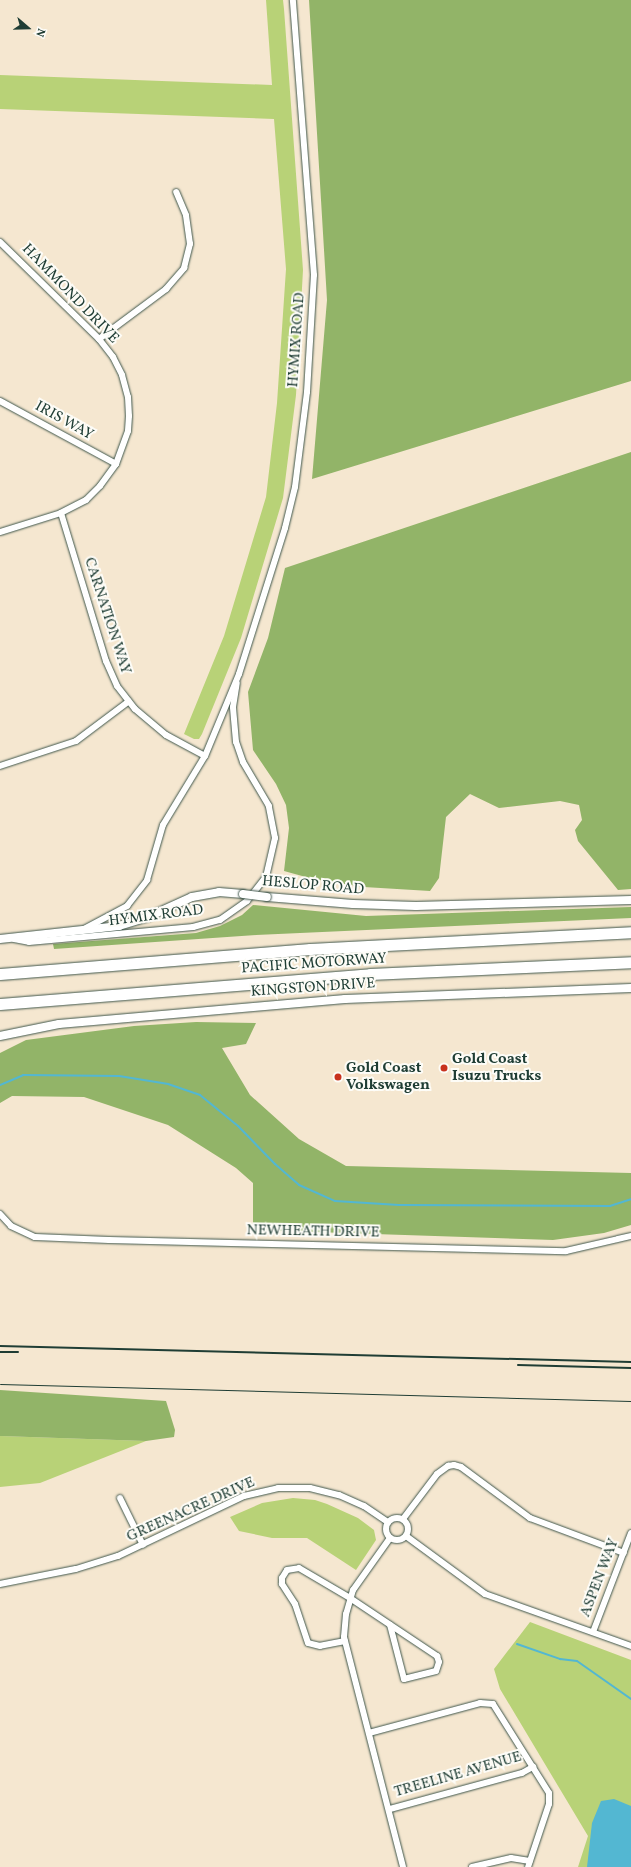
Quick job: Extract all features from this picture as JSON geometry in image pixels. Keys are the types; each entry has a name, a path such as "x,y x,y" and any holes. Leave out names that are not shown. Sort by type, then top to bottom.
{"highway":[{"name":"PACIFIC MOTORWAY","path":"0,974 317,948 631,932"},
{"name":"PACIFIC MOTORWAY","path":"0,1004 370,974 631,962"}],"street":[{"name":"HYMIX ROAD","path":"84,928 113,915 139,892 151,868 163,825 205,756 239,674 285,528 298,468 307,392 314,275 313,246 293,0"},
{"path":"99,339 166,290 184,268 190,244 186,215 176,192"},
{"name":"HAMMOND DRIVE","path":"0,242 99,339 122,374 128,397 128,431 116,464 100,486 86,500 61,513 0,532"},
{"name":"IRIS WAY","path":"0,401 116,464"},
{"name":"CARNATION WAY","path":"61,513 106,661 117,686 129,701 166,735 205,756"},
{"name":"HYMIX ROAD","path":"10,938 29,942 207,924 239,909 259,888 266,877 271,859 274,827 265,797 243,762 236,742 233,707 239,674"},
{"path":"0,766 76,741 129,701"},
{"name":"HESLOP ROAD","path":"0,939 135,922 175,903 205,894 243,894 353,904 416,906 631,900"},
{"name":"KINGSTON DRIVE","path":"0,1036 59,1024 345,999 631,988"},
{"name":"NEWHEATH DRIVE","path":"0,1214 11,1226 27,1235 94,1239 566,1252 631,1236"},
{"path":"403,1520 437,1474 448,1466 454,1465 461,1467 530,1518 624,1553"},
{"name":"GREENACRE DRIVE","path":"0,1584 96,1564 143,1545 244,1496 278,1488 304,1488 331,1492 356,1502 388,1522"},
{"path":"120,1498 143,1545"},
{"path":"393,1518 403,1520 408,1529 406,1536 400,1540 390,1538 386,1532 388,1522 393,1518"},
{"name":"ASPEN WAY","path":"593,1632 631,1533"},
{"path":"406,1536 485,1594 631,1646"},
{"path":"390,1538 362,1576 350,1598 345,1621 345,1641 390,1808 402,1867"},
{"path":"345,1641 320,1646 308,1643 296,1604 282,1584 282,1578 287,1570 299,1568 350,1598 437,1656 439,1662 436,1671 404,1679 390,1625"},
{"path":"369,1732 480,1703 490,1703 496,1708 549,1793 549,1800 529,1864 511,1858 472,1867"},
{"name":"TREELINE AVENUE","path":"390,1808 522,1773 532,1767"}],"green space":[{"path":"266,0 283,0 284,9 303,270 296,395 283,498 241,638 202,734 199,739 194,739 184,734 224,636 266,497 277,403 286,269 274,119 0,109 0,75 272,85"},
{"path":"309,0 631,0 631,381 312,479 327,300"},
{"path":"631,452 631,889 618,890 578,841 575,830 582,820 579,805 560,801 499,808 470,794 446,817 439,878 430,891 364,887 313,879 284,871 289,828 286,805 276,784 253,750 248,692 268,638 285,568"},
{"path":"253,905 366,916 631,907 631,918 256,935 54,949 53,944 196,933 220,926 242,915"},
{"path":"196,1022 256,1023 246,1044 222,1048 250,1095 299,1139 346,1166 631,1173 631,1225 604,1233 553,1240 253,1230 253,1183 236,1168 168,1125 84,1097 12,1096 0,1103 0,1053 26,1040 134,1026"},
{"path":"0,1390 166,1401 175,1430 174,1437 146,1441 0,1436"},
{"path":"0,1436 146,1441 40,1483 0,1487"},
{"path":"293,1498 315,1500 327,1504 358,1518 374,1530 376,1540 356,1570 307,1538 272,1538 239,1531 230,1517 262,1503"},
{"path":"530,1622 631,1660 631,1867 578,1867 588,1836 500,1689 494,1669"}],"water":[{"path":"614,1799 631,1806 631,1867 587,1867 592,1823 601,1801"}],"waterway":[{"path":"0,1085 23,1075 119,1076 168,1084 200,1095 238,1126 275,1164 299,1185 335,1201 399,1205 610,1206 631,1199"},
{"path":"517,1644 560,1659 577,1661 631,1699"}],"tram line":[{"path":"0,1384 631,1401"}],"railway":[{"path":"0,1346 631,1362"},
{"path":"0,1352 18,1352"},
{"path":"518,1365 631,1368"}],"place":[{"name":"Gold Coast Isuzu Trucks","path":"444,1068"},
{"name":"Gold Coast Volkswagen","path":"338,1077"}]}
